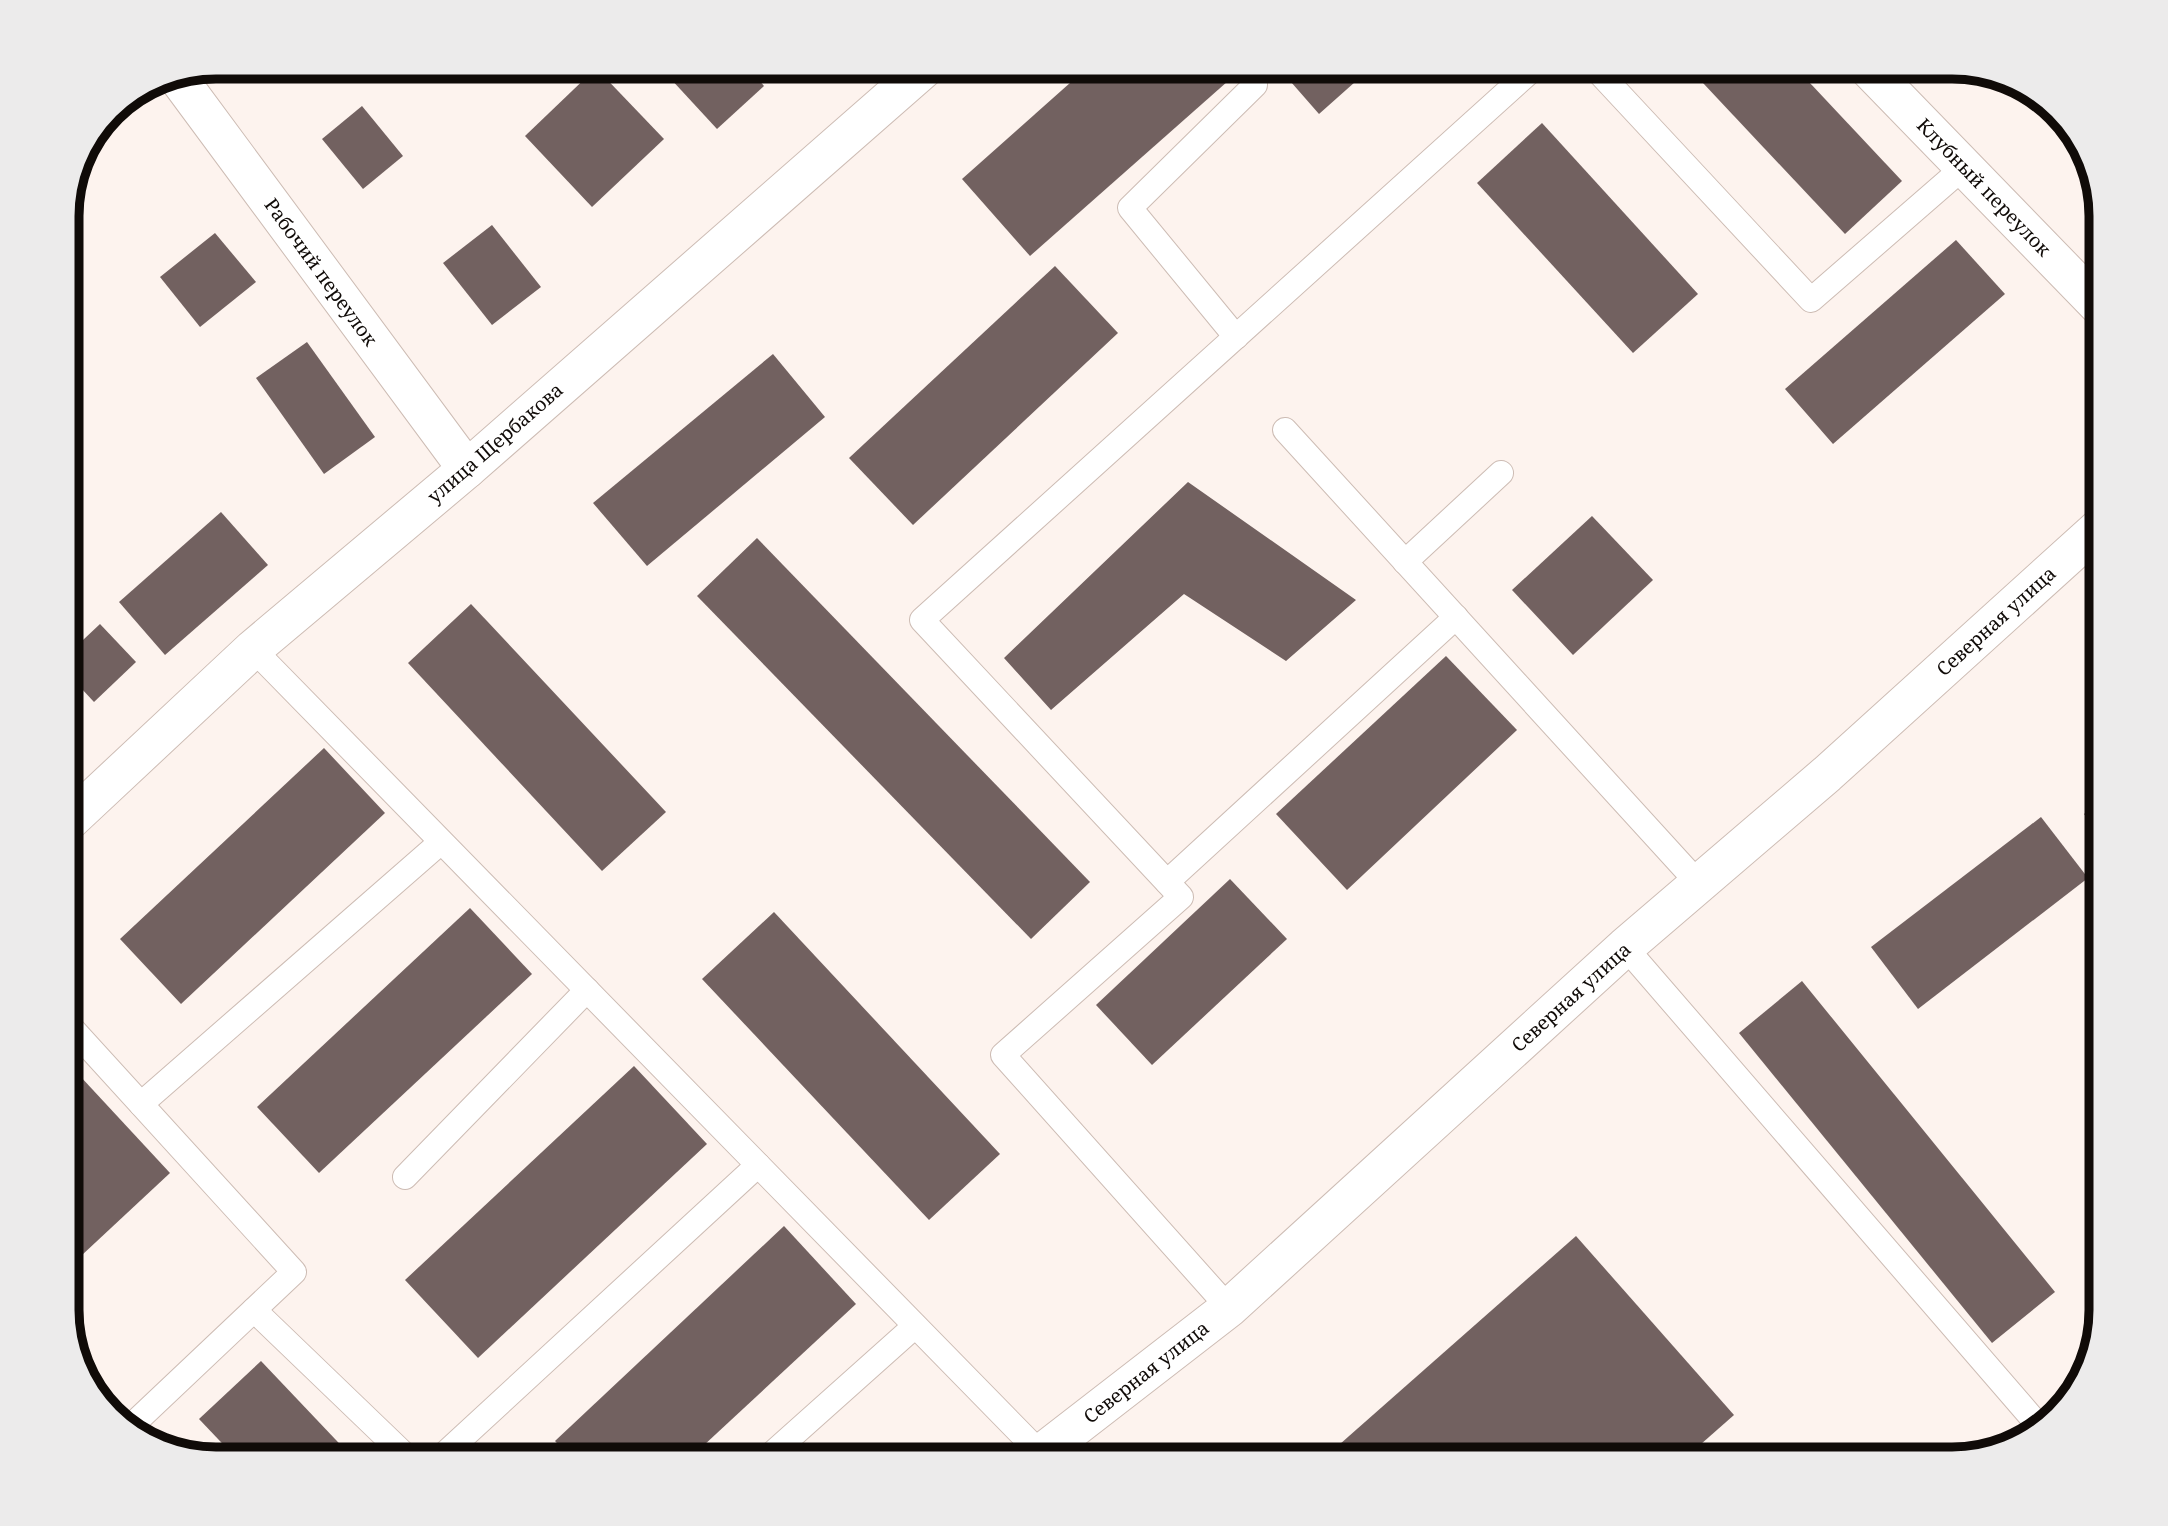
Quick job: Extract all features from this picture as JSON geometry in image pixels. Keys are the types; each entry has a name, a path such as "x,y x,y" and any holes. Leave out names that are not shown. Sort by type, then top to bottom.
{"street":[{"name":"улица Щербакова","path":"79,812 253,649 467,469 912,79"},
{"name":"Клубный переулок","path":"1879,79 2089,295"},
{"name":"Рабочий переулок","path":"181,83 467,469"},
{"name":"Северная улица","path":"1051,1447 1228,1308 1625,947 1827,774 2089,538"}],"lane":[{"path":"1228,1308 1003,1055 1181,897 922,620 1522,79"},
{"path":"1605,79 1811,300 1964,167"},
{"path":"1236,337 1130,208 1255,85"},
{"path":"1285,430 1699,884"},
{"path":"1405,562 1501,473"},
{"path":"1167,882 1456,617"},
{"path":"253,649 915,1326 1029,1447"},
{"path":"141,1104 441,842"},
{"path":"1625,947 2034,1420"},
{"path":"405,1177 587,990"},
{"path":"79,1036 294,1272 136,1421"},
{"path":"453,1447 758,1165"},
{"path":"254,1310 396,1447"},
{"path":"780,1447 915,1326"}],"building":[{"path":"585,79 607,79 664,139 592,207 525,136"},
{"path":"671,79 758,79 764,86 717,129"},
{"path":"1074,79 1230,79 1030,256 962,179"},
{"path":"1288,79 1358,79 1319,114"},
{"path":"1699,79 1806,79 1902,181 1845,234"},
{"path":"362,106 403,156 363,189 322,139"},
{"path":"1542,123 1698,294 1633,353 1477,183"},
{"path":"492,225 541,287 492,325 443,263"},
{"path":"215,233 256,282 200,327 160,277"},
{"path":"1956,240 2005,294 1833,444 1785,389"},
{"path":"1055,266 1118,333 913,525 849,458"},
{"path":"307,342 375,437 324,474 256,378"},
{"path":"773,354 825,417 647,566 593,503"},
{"path":"1188,482 1356,600 1286,661 1184,594 1051,710 1004,658"},
{"path":"221,512 268,565 165,655 119,602"},
{"path":"1592,516 1653,580 1573,655 1512,590"},
{"path":"757,538 1090,882 1031,939 697,596"},
{"path":"471,604 666,812 602,871 408,663"},
{"path":"100,624 136,662 94,702 79,686 79,644"},
{"path":"1446,656 1517,730 1347,890 1276,814"},
{"path":"324,748 385,813 181,1004 120,939"},
{"path":"2041,817 2088,878 1918,1009 1871,947"},
{"path":"1230,879 1287,939 1152,1065 1096,1005"},
{"path":"470,908 532,974 319,1173 257,1107"},
{"path":"774,912 1000,1154 929,1220 702,979"},
{"path":"1802,981 2055,1292 1992,1343 1739,1033"},
{"path":"634,1066 707,1144 478,1358 405,1280"},
{"path":"79,1075 170,1173 79,1258"},
{"path":"784,1226 856,1304 702,1447 561,1447 555,1441"},
{"path":"1576,1236 1734,1415 1698,1447 1337,1447"},
{"path":"261,1361 343,1447 226,1447 199,1419"}]}
